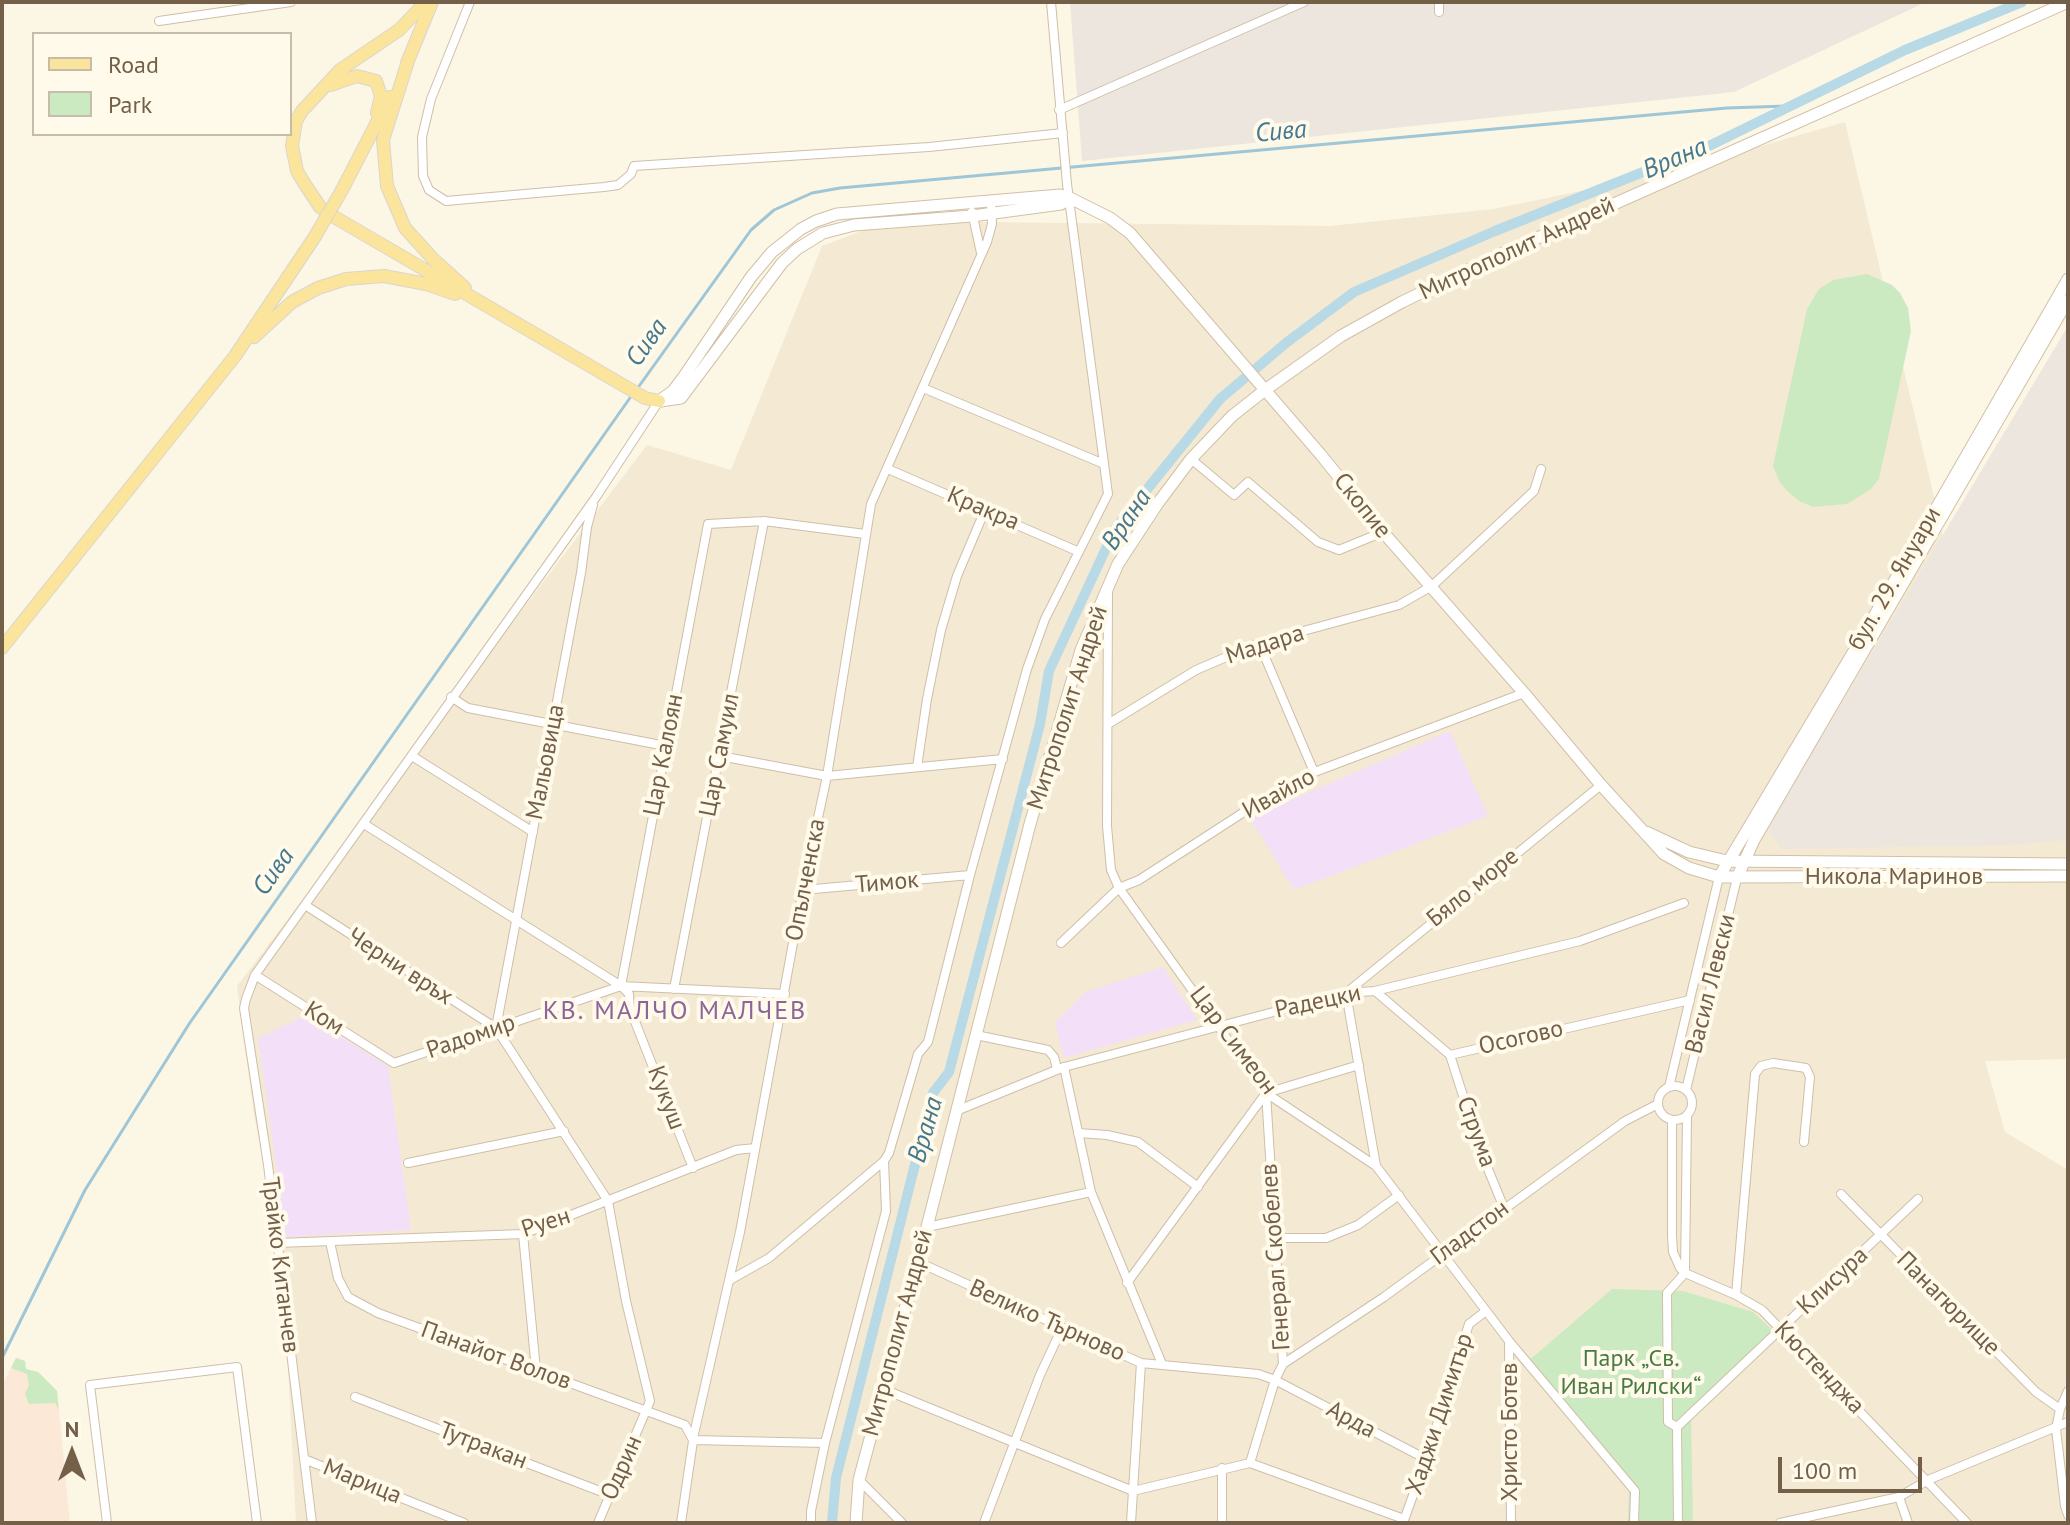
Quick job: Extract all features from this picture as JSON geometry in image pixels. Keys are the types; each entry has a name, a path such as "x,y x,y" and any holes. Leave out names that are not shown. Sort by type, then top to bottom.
{"main road":[{"path":"426,2 409,22 340,70 296,121 292,146 297,171 311,196 336,218 627,388 645,398 659,401"},
{"path":"2,648 235,356 314,238 375,129 432,2"},
{"path":"409,58 383,140 387,186 405,228 482,304"},
{"path":"320,90 357,76 376,81 381,96 375,129"},
{"path":"235,356 292,302 318,288 346,279 372,276 398,278 426,284 482,304"}],"street":[{"path":"159,21 291,2"},
{"path":"470,2 431,99 422,137 423,176 429,190 446,201 618,185 631,174 634,166 929,147 1063,133"},
{"name":"Митрополит Андрей","path":"811,1523 825,1443 886,1211 884,1161 918,1054 928,1042 1027,669 1045,619 1108,494 1067,184 1051,2"},
{"path":"1059,110 1304,2"},
{"path":"1439,2 1439,12"},
{"name":"Митрополит Андрей","path":"856,1523 859,1480 1030,824 1081,650 1118,564 1191,459 1262,388 1341,336 1416,295 2068,2"},
{"path":"255,975 596,497 659,401 681,398 782,263 797,249 823,233 854,225 972,209 1061,204 1070,198"},
{"name":"Скопие","path":"1070,198 1110,218 1130,233 1383,532 1664,854 1675,862 1719,877"},
{"name":"Опълченска","path":"681,1523 693,1440 730,1280 827,776 871,504 991,232 992,207"},
{"path":"972,209 981,254"},
{"name":"бул. 29. Януари","path":"1719,877 1857,646 2068,279"},
{"name":"бул. 29. Януари","path":"1737,878 1754,840 2068,300"},
{"path":"923,388 1104,464"},
{"path":"1191,459 1234,495 1248,482 1318,542 1339,550 1383,532"},
{"name":"Кракра","path":"888,469 1077,551"},
{"name":"Мадара","path":"1108,724 1196,670 1259,643 1399,605 1432,586 1534,491 1541,469"},
{"name":"Мальовица","path":"496,1028 587,527 596,497"},
{"path":"917,767 941,630 957,576 985,510"},
{"path":"764,521 865,534"},
{"name":"Цар Калоян","path":"621,986 708,524 764,521"},
{"name":"Цар Самуил","path":"674,989 764,521"},
{"name":"Цар Симеон","path":"1108,585 1107,826 1111,870 1119,888 1266,1093 1376,1166 1509,1341 1635,1491 1634,1523"},
{"path":"1259,643 1314,772"},
{"name":"Ивайло","path":"1061,943 1119,888 1139,880 1264,799 1314,772 1524,693"},
{"path":"451,697 468,708 666,746"},
{"path":"412,756 533,832"},
{"path":"720,756 827,776 1003,759"},
{"name":"Бяло море","path":"1346,993 1601,785"},
{"path":"364,824 621,986"},
{"name":"Скопие","path":"1642,830 1689,852 1727,861"},
{"path":"1754,840 1768,858 1776,862"},
{"name":"Никола Маринов","path":"1727,861 2068,864"},
{"name":"Тимок","path":"803,890 970,875"},
{"name":"Никола Маринов","path":"1719,877 2068,876"},
{"name":"Васил Левски","path":"1669,1087 1719,877"},
{"name":"Васил Левски","path":"1686,1090 1737,878"},
{"name":"Радецки","path":"956,1111 1060,1068 1346,993 1375,991 1580,941 1684,903"},
{"name":"Черни връх","path":"305,905 379,956 496,1028"},
{"name":"Трайко Китанчев","path":"255,975 244,1008 312,1523"},
{"name":"Ком","path":"255,975 394,1063"},
{"name":"Радомир","path":"394,1063 621,986 785,994"},
{"name":"Кукуш","path":"621,986 629,994 630,1009 693,1168"},
{"name":"Осогово","path":"1375,991 1450,1055 1690,1000"},
{"path":"1346,993 1376,1166"},
{"path":"496,1028 608,1201 626,1301 650,1401 646,1412"},
{"path":"976,1035 1048,1050 1054,1057 1060,1068 1078,1133 1091,1192 1162,1364"},
{"name":"Струма","path":"1450,1055 1481,1152 1504,1208"},
{"path":"1736,1295 1755,1074 1761,1066 1773,1063 1806,1068 1810,1077 1804,1142"},
{"path":"1127,1283 1266,1093 1359,1065"},
{"path":"1678,1523 1677,1427 1668,1422 1667,1293 1685,1273 1687,1116 1692,1106 1686,1090 1669,1087 1661,1094 1658,1104 1660,1113 1672,1120 1687,1116"},
{"name":"Генерал Скобелев","path":"1250,1463 1275,1380 1283,1364 1266,1093"},
{"name":"Гладстон","path":"1283,1364 1384,1297 1625,1121 1658,1104"},
{"path":"1672,1120 1673,1244 1675,1259 1685,1273"},
{"path":"408,1163 564,1131"},
{"path":"1078,1133 1138,1142 1198,1187"},
{"name":"Руен","path":"277,1243 523,1234 736,1150 755,1148"},
{"path":"730,1280 769,1258 884,1161"},
{"path":"927,1227 1091,1192"},
{"name":"Панагюрище","path":"1841,1194 2036,1392 2060,1409"},
{"path":"1275,1238 1326,1238 1358,1225 1399,1195"},
{"name":"Клисура","path":"1677,1427 1918,1199"},
{"path":"523,1234 536,1370"},
{"name":"Панайот Волов","path":"330,1242 338,1278 348,1297 356,1303 685,1425 693,1440"},
{"name":"Велико Търново","path":"918,1262 1141,1363 1258,1374 1275,1380"},
{"name":"Кюстенджа","path":"1685,1273 1762,1310 1967,1523"},
{"name":"Хаджи Димитър","path":"1403,1521 1469,1324 1486,1311"},
{"path":"984,1523 1013,1444 1062,1328"},
{"name":"Христо Ботев","path":"1509,1341 1511,1523"},
{"path":"1131,1523 1141,1363"},
{"path":"107,1523 90,1385 237,1367 257,1523"},
{"name":"Арда","path":"1275,1380 1426,1459"},
{"path":"883,1389 1133,1491 1250,1463 1403,1521"},
{"path":"2068,1391 2056,1429 2068,1515"},
{"name":"Тутракан","path":"355,1397 610,1495"},
{"name":"Одрин","path":"598,1523 646,1412"},
{"path":"1780,1523 1824,1519 1899,1497 1928,1480 2068,1422"},
{"name":"Митрополит Андрей","path":"693,1440 825,1443"},
{"name":"Марица","path":"304,1459 464,1523"},
{"path":"1222,1468 1222,1523"},
{"path":"859,1480 902,1523"},
{"path":"1899,1497 1908,1523"}],"shaded area":[{"path":"1070,2 1926,2 1734,92 1082,161"},
{"path":"1845,122 1949,560 2068,795 2068,1059 1985,1061 2005,1132 2068,1170 2068,1523 296,1523 282,1249 254,1115 237,986 647,445 731,470 822,246 888,221 1330,226 1494,209 1667,173"},
{"path":"2068,326 2068,840 2009,845 1781,849 1768,827"},
{"path":"1450,731 1488,816 1294,890 1250,818"},
{"path":"1163,967 1197,1020 1064,1058 1055,1023 1085,992"},
{"path":"307,1015 388,1066 411,1230 286,1237 258,1038"},
{"path":"16,1358 25,1361 26,1369 38,1372 57,1391 70,1523 2,1523 2,1386"}],"green space":[{"path":"1867,274 1892,285 1900,293 1908,308 1911,331 1879,479 1871,489 1847,504 1813,507 1787,491 1773,466 1807,309 1819,289 1833,280"},
{"name":"Парк „Св. Иван Рилски“","path":"1612,1289 1683,1291 1753,1312 1779,1336 1691,1419 1693,1523 1628,1523 1629,1490 1525,1364"},
{"path":"16,1358 25,1361 26,1369 38,1372 57,1391 59,1411 55,1403 29,1404 25,1394 29,1385 27,1374 11,1368"}],"waterway":[{"name":"Врана","path":"832,1523 836,1478 933,1093 949,1072 1040,724 1049,671 1115,529 1220,399 1286,343 1354,292 1495,231 1711,145 1905,50 2022,2"},
{"name":"Сива","path":"637,389 751,230 774,210 812,193 1727,108 1788,106"},
{"name":"Сива","path":"2,1358 85,1190 189,1024 632,395"}],"district":[{"name":"КВ. МАЛЧО МАЛЧЕВ","path":"675,1012"}]}
